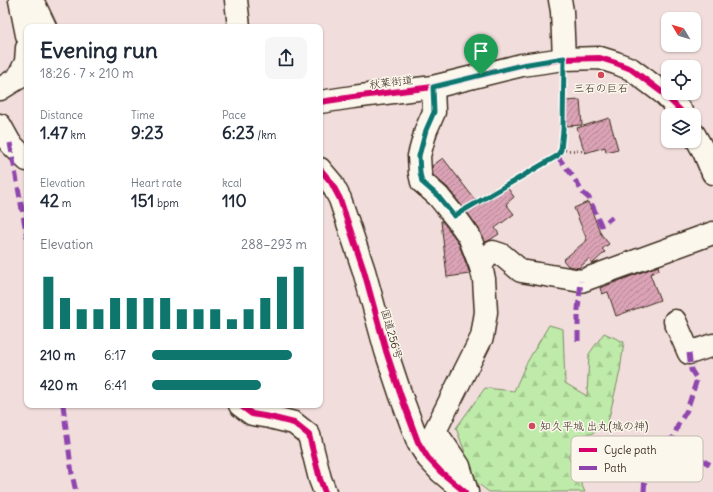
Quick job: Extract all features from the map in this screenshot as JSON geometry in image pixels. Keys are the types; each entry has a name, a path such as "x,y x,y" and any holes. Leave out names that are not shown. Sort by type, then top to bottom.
{"main road":[{"path":"236,0 239,24"},
{"path":"560,0 562,11 564,58"},
{"path":"25,24 21,5 35,6 44,24"},
{"name":"秋葉街道","path":"323,102 433,87 522,65 564,58 600,58 631,69 664,93 678,108"},
{"path":"0,89 18,78 24,66"},
{"path":"433,87 434,112 426,130 419,156 422,182 438,196 469,236 482,267 484,279 486,312 482,337 435,431 459,466 466,492"},
{"path":"0,125 10,143 24,157"},
{"path":"701,147 713,173"},
{"name":"国道256号","path":"323,173 331,182 340,199 364,271 386,351 418,442 428,458 441,472 466,492"},
{"path":"482,267 485,259 493,252 502,255 521,271 581,280 713,233"},
{"path":"675,321 689,353 713,345"},
{"path":"244,408 252,414 294,423 309,435 320,479 325,492"}],"path":[{"path":"454,216 557,156 561,150 563,130 564,58"},
{"path":"561,150 583,151"}],"green space":[{"path":"549,325 563,329 565,383 587,396 589,354 604,333 624,342 620,371 607,426 586,436 571,436 571,452 568,456 571,462 571,482 580,482 585,492 489,492 476,482 456,428 485,388 514,391 526,364"}],"building":[{"path":"580,100 582,125 566,126 564,101"},
{"path":"609,118 618,149 606,152 605,147 585,153 577,128"},
{"path":"443,158 479,205 507,187 514,197 506,204 514,214 495,228 499,234 488,241 485,242 479,229 448,188 433,175 432,166"},
{"path":"588,202 601,234 609,244 602,249 605,252 592,264 589,259 579,268 568,266 563,260 587,240 574,208"},
{"path":"441,221 458,242 470,274 447,277"},
{"path":"658,266 659,270 650,274 660,300 616,316 608,292 602,294 600,288"}],"marked path":[{"path":"10,143 24,220"},
{"path":"557,156 572,175 583,193 589,198 601,225 612,217"},
{"path":"578,341 578,309 581,281"},
{"path":"674,436 678,425 687,410 697,379 691,370 689,353"},
{"path":"63,408 72,474 76,492"},
{"path":"703,461 713,466"},
{"path":"644,492 645,482"}],"cycle path":[{"path":"323,102 433,87 522,65 564,59 600,58 631,69 663,93 678,108"},
{"path":"323,173 331,182 340,199 364,271 386,351 418,442 428,458 441,472 465,492"},
{"path":"244,408 252,414 294,423 309,435 320,479 325,492"}],"place":[{"name":"三石の巨石","path":"601,75"},
{"name":"知久平城 出丸(城の神)","path":"532,426"}],"route":[{"path":"564,58 563,130 561,150 557,156 454,216 438,196 422,182 419,156 426,130 434,112 433,87 481,75 522,65 564,58"}]}
